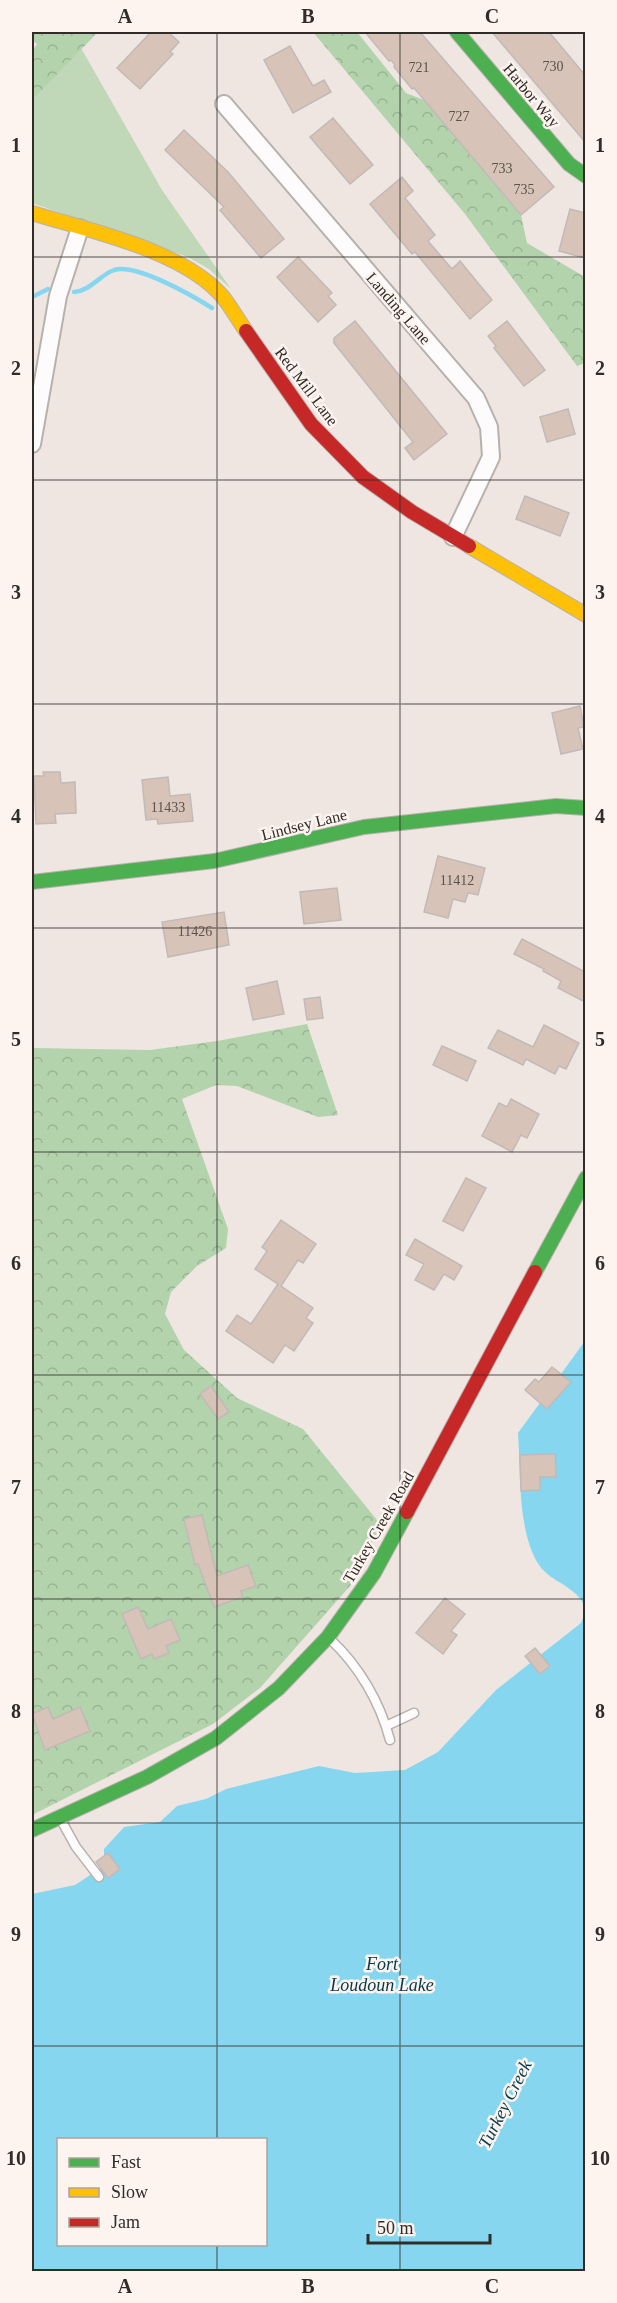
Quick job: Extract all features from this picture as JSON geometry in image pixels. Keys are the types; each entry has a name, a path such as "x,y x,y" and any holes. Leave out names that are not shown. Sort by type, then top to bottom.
{"street":[{"name":"Harbor Way","path":"457,32 569,164 585,176"},
{"name":"Landing Lane","path":"224,104 476,398 489,427 490,457 453,537"},
{"name":"Red Mill Lane","path":"32,213 170,258 194,271 222,296 311,424 363,477 412,512 585,615"},
{"path":"32,444 58,296 80,228"},
{"name":"Lindsey Lane","path":"32,882 205,862 277,848 337,831 364,827 556,806 585,808"},
{"name":"Turkey Creek Road","path":"32,1830 147,1777 216,1738 279,1688 328,1637 374,1573 585,1178"}],"lane":[{"path":"328,1637 353,1664 380,1709 390,1740"},
{"path":"386,1726 414,1713"},
{"path":"59,1817 76,1847 99,1877"}],"green space":[{"path":"32,32 98,32 32,100 32,51 37,44 32,40"},
{"path":"313,32 357,32 406,93 424,100 521,215 527,243 585,277 585,363 577,366 465,214"},
{"path":"81,48 162,190 231,289 209,269 188,257 32,203 32,100"},
{"path":"307,1024 338,1115 318,1117 237,1086 216,1085 182,1099 228,1229 226,1248 197,1266 171,1292 165,1314 184,1350 237,1398 303,1429 381,1525 350,1586 260,1688 213,1724 32,1815 32,1048 150,1050 217,1041"}],"water":[{"path":"585,1341 585,1608 571,1589 544,1571 532,1551 523,1519 518,1433"},
{"name":"Fort Loudoun Lake","path":"585,1613 585,2271 32,2272 32,1894 75,1885 104,1866 104,1849 124,1827 160,1822 177,1806 206,1799 226,1789 319,1766 355,1773 405,1770 438,1752 496,1690 581,1623"}],"building":[{"path":"151,32 168,32 179,42 170,52 173,54 140,89 117,68"},
{"path":"365,32 420,32 554,187 521,215"},
{"path":"492,32 549,32 585,75 585,142"},
{"path":"290,46 313,86 324,80 331,92 293,113 264,60"},
{"path":"333,118 373,165 350,184 310,137"},
{"path":"184,130 228,172 284,239 261,258 220,210 224,207 165,150"},
{"path":"402,177 413,191 405,198 435,235 428,241 452,269 460,261 492,300 470,319 415,252 412,254 370,204"},
{"path":"570,209 585,213 585,258 559,251"},
{"path":"298,257 332,293 328,296 336,305 318,322 277,277"},
{"path":"355,321 447,434 414,460 405,448 413,442 334,343 334,338"},
{"path":"507,321 545,370 524,386 494,348 496,346 488,336"},
{"path":"568,409 575,434 547,442 540,417"},
{"path":"525,496 569,513 560,536 516,519"},
{"path":"580,706 584,727 578,728 583,749 561,754 552,713"},
{"path":"43,772 60,772 61,783 75,782 76,813 55,814 56,823 36,824 34,776 44,776"},
{"path":"168,777 170,796 190,794 193,821 158,824 157,819 146,820 142,780"},
{"path":"438,856 485,868 478,895 468,893 465,902 453,899 448,918 424,912"},
{"path":"337,888 341,920 304,924 300,892"},
{"path":"224,912 229,945 168,957 162,922"},
{"path":"522,939 585,972 585,1002 558,988 561,981 543,971 544,969 514,954"},
{"path":"277,981 284,1014 253,1020 246,988"},
{"path":"320,997 323,1018 307,1020 304,999"},
{"path":"544,1025 579,1043 566,1069 559,1066 555,1074 526,1059 523,1065 488,1048 498,1030 533,1047"},
{"path":"442,1046 476,1061 467,1081 433,1065"},
{"path":"511,1099 539,1114 527,1138 521,1135 512,1152 482,1136 499,1103 507,1107"},
{"path":"466,1178 486,1188 463,1231 443,1221"},
{"path":"281,1220 316,1244 303,1263 298,1260 281,1286 313,1308 306,1318 313,1323 294,1351 285,1345 273,1363 226,1331 237,1315 251,1324 278,1284 255,1269 267,1251 262,1247"},
{"path":"415,1239 462,1266 454,1280 444,1274 434,1290 415,1280 424,1264 406,1255"},
{"path":"552,1367 571,1382 547,1409 525,1390 535,1379 539,1382"},
{"path":"211,1386 229,1412 218,1419 200,1394"},
{"path":"555,1454 556,1477 540,1477 540,1490 521,1491 520,1455"},
{"path":"202,1515 217,1576 248,1565 256,1586 241,1591 243,1597 214,1607 198,1564 195,1565 184,1519"},
{"path":"445,1598 465,1614 451,1631 457,1635 443,1654 416,1633"},
{"path":"138,1607 148,1629 171,1619 180,1640 166,1646 169,1653 154,1659 152,1654 141,1659 122,1614"},
{"path":"535,1648 550,1666 540,1674 525,1656"},
{"path":"48,1707 53,1719 80,1707 90,1731 45,1750 32,1714"},
{"path":"108,1853 120,1869 108,1878 96,1862"}],"waterway":[{"path":"74,292 85,289 114,270 124,269 136,271 164,282 212,308"},
{"path":"32,297 48,289"}],"traffic: fast":[{"path":"457,32 569,164 586,176"},
{"path":"32,882 214,861 364,827 556,806 586,808"},
{"path":"535,1272 586,1178"},
{"path":"32,1830 147,1777 216,1738 279,1688 328,1637 374,1573 407,1512"}],"traffic: slow":[{"path":"32,213 134,244 184,267 206,281 223,297 246,331"},
{"path":"469,546 586,615"}],"traffic: jam":[{"path":"246,331 311,424 363,477 412,512 469,546"},
{"path":"407,1512 535,1272"}],"water label":[{"name":"Turkey Creek","path":"505,2104"}]}
